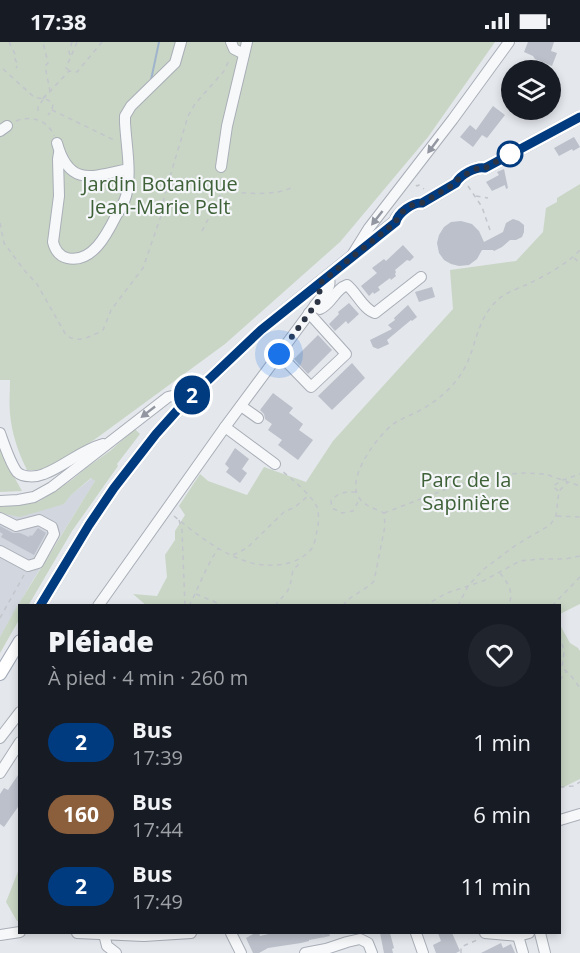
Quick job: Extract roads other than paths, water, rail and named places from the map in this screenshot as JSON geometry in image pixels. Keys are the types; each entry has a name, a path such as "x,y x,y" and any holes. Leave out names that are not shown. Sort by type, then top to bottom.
{"main road":[{"path":"41,604 89,525 114,488 156,434 192,395 261,330 396,222 402,222 421,209 422,203 483,174 485,168 580,117"},
{"path":"0,674 18,644"}],"street":[{"path":"220,167 236,48 247,42"},
{"path":"350,260 369,228 509,42"},
{"path":"128,169 82,176 68,168 58,148 59,196 53,242 58,253 68,259 74,259 88,254 103,241 126,198 128,189 128,169 124,122 128,112 175,63 182,50"},
{"path":"314,306 320,309 325,307 341,288 347,285 370,311 375,313 421,277"},
{"path":"99,604 225,427 325,293 330,280 324,280"},
{"path":"279,354 311,387 346,354 314,306"},
{"path":"0,501 34,497 52,487 168,397 192,395"},
{"path":"241,406 258,418"},
{"path":"225,427 274,464"},
{"path":"0,433 18,473 27,476 43,475 93,447 109,443"},
{"path":"0,518 16,526 39,520 52,527 54,534 38,563 28,566 0,551"},
{"path":"0,738 18,714"},
{"path":"8,727 18,734"},
{"path":"0,773 18,745"},
{"path":"561,820 580,814"},
{"path":"0,935 18,932"},
{"path":"116,953 107,946 104,934 144,936 175,934"},
{"path":"232,934 241,953"},
{"path":"416,934 423,953"},
{"path":"488,934 523,935 523,953"},
{"path":"540,934 545,953"},
{"path":"305,953 360,939 368,943 372,953"}],"waterway":[{"path":"151,80 159,42"}],"park label":[{"name":"Jardin Botanique Jean-Marie Pelt","path":"160,194"},
{"name":"Parc de la Sapinière","path":"466,490"}]}
